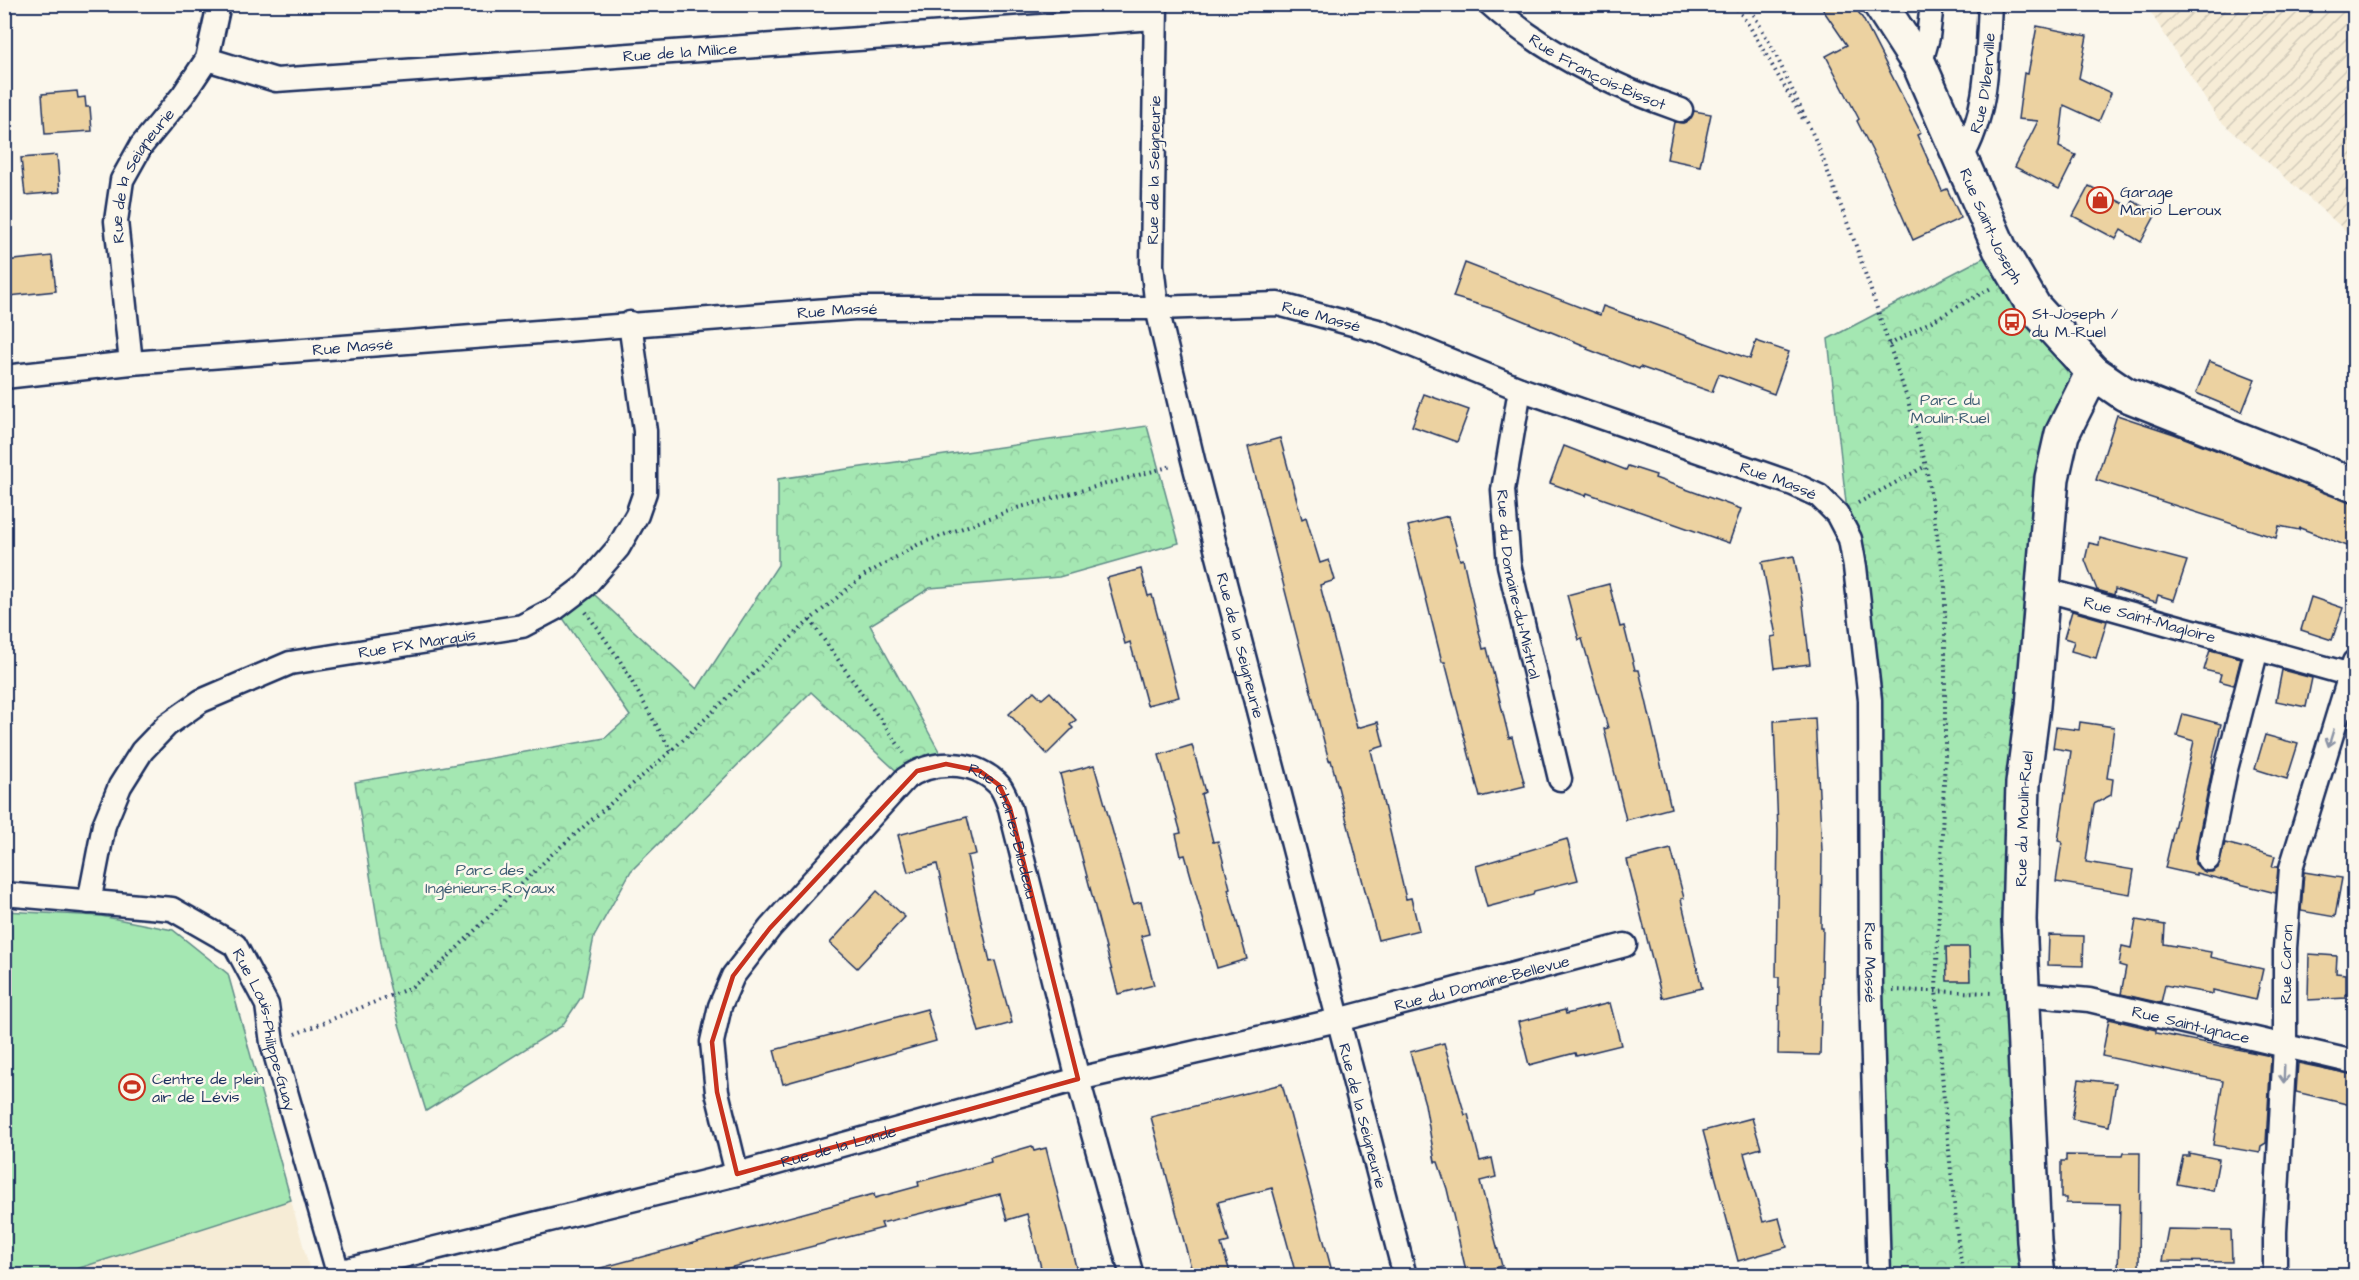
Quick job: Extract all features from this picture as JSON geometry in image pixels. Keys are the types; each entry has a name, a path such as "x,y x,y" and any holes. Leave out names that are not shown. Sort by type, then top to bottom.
{"street":[{"name":"Rue de la Seigneurie","path":"131,363 116,221 122,180 141,146 183,95 207,59 219,4"},
{"name":"Rue François-Bissot","path":"1490,4 1516,28 1596,76 1681,110"},
{"name":"Rue Saint-Joseph","path":"1880,4 1920,66 2000,249 2034,307 2092,372 2125,394 2355,485"},
{"path":"1920,66 1928,37 1932,4"},
{"name":"Rue D'Iberville","path":"1961,159 1969,145 1985,92 1990,4"},
{"name":"Rue de la Seigneurie","path":"1156,11 1152,265 1157,308 1193,460 1405,1275"},
{"name":"Rue de la Milice","path":"207,59 276,80 1156,11"},
{"name":"Rue Massé","path":"4,377 131,363 630,323 854,308 1157,308 1278,304 1378,331 1520,389 1793,484 1819,496 1837,514 1850,539 1870,700 1871,990 1879,1275"},
{"name":"Rue FX Marquis","path":"89,902 104,825 120,786 151,742 167,725 201,701 290,663 522,627 556,608 585,586 618,548 637,515 645,492 645,431 630,323"},
{"name":"Rue du Moulin-Ruel","path":"2038,1275 2034,1241 2019,920 2022,783 2033,706 2052,478 2061,434 2092,372"},
{"name":"Rue du Domaine-du-Mistral","path":"1520,389 1503,490 1506,536 1509,565 1560,779"},
{"name":"Rue Saint-Magloire","path":"2043,589 2257,649 2353,669"},
{"path":"2208,859 2225,773 2257,649"},
{"name":"Rue Caron","path":"2275,1275 2275,1232 2285,1045 2285,948 2291,868 2348,710 2353,669"},
{"name":"Rue Charles-Bilodeau","path":"737,1174 717,1092 712,1042 720,1006 733,976 770,928 905,779 917,771 946,764 962,766 980,771 999,784 1010,808 1078,1079 1132,1275"},
{"name":"Rue Louis-Philippe-Guay","path":"4,894 172,909 236,945 267,1005 272,1043 339,1274"},
{"name":"Rue du Domaine-Bellevue","path":"1338,1020 1625,945"},
{"name":"Rue Saint-Ignace","path":"2024,994 2089,1000 2355,1062"},
{"name":"Rue de la Lande","path":"339,1274 737,1174 1078,1079 1338,1020"}],"path":[{"path":"1734,4 1750,27 1816,141"},
{"path":"1748,4 1776,53 1816,141 1855,243 1926,466 1945,586 1945,755 1936,990 1945,1112 1958,1242 1964,1275"},
{"path":"1889,345 2015,274"},
{"path":"272,1043 410,988 437,968 550,856 671,751 810,621 862,576 919,544 1017,508 1193,460"},
{"path":"1837,514 1926,466"},
{"path":"574,594 619,659 671,751"},
{"path":"810,621 917,771"},
{"path":"1871,990 2024,994"}],"highlighted area":[{"path":"946,764 980,771 999,785 1010,808 1078,1079 737,1174 717,1092 712,1042 733,976 770,928 917,771"}],"shaded area":[{"path":"2146,5 2354,5 2354,238 2217,118"},
{"path":"291,1200 311,1275 58,1275"}],"green space":[{"name":"Parc du Moulin-Ruel","path":"2000,249 2093,372 2075,404 2033,706 2038,1275 1879,1275 1872,832 1850,539 1828,339"},
{"name":"Parc des Ingénieurs-Royaux","path":"1147,426 1179,543 1059,577 930,588 870,625 946,764 905,779 811,692 631,871 594,937 582,996 562,1026 426,1111 399,1024 385,967 355,782 605,738 630,716 556,608 585,586 697,689 778,565 778,479"},
{"name":"Centre de plein air de Lévis","path":"4,911 101,916 173,930 228,974 291,1200 58,1275 5,1275"}],"building":[{"path":"1819,4 1853,4 1863,19 1921,133 1917,135 1942,191 1947,189 1961,218 1913,240 1857,121 1859,119 1826,56 1847,45"},
{"path":"2037,26 2087,36 2079,78 2111,93 2099,121 2064,105 2059,147 2076,155 2059,189 2015,167 2038,121 2018,119 2024,73 2028,74"},
{"path":"77,91 78,98 85,97 86,107 90,107 92,131 45,134 42,94"},
{"path":"1694,111 1711,114 1700,166 1667,159 1674,122 1689,121"},
{"path":"57,155 60,192 25,195 21,158"},
{"path":"2089,186 2130,207 2133,201 2156,214 2141,242 2121,230 2116,239 2073,216"},
{"path":"52,256 56,291 9,296 5,261"},
{"path":"1465,263 1600,315 1603,306 1750,359 1756,341 1789,352 1774,394 1719,374 1712,392 1640,367 1639,369 1497,310 1453,297"},
{"path":"2209,361 2255,379 2242,412 2196,393"},
{"path":"1424,394 1469,410 1457,442 1412,426"},
{"path":"2117,415 2174,434 2355,504 2355,549 2300,528 2299,530 2279,526 2276,538 2096,480"},
{"path":"1280,438 1302,519 1306,517 1320,563 1329,560 1335,580 1320,585 1357,728 1378,722 1384,746 1371,750 1406,899 1411,898 1419,930 1378,940 1248,447"},
{"path":"1564,446 1626,470 1628,466 1656,475 1655,478 1741,509 1729,543 1587,493 1586,496 1550,483"},
{"path":"1448,516 1460,560 1463,559 1483,649 1487,648 1509,738 1512,737 1525,786 1480,797 1445,662 1442,662 1408,526"},
{"path":"2100,538 2187,561 2174,600 2158,595 2156,602 2115,589 2114,595 2097,590 2085,560 2089,543 2099,545"},
{"path":"1794,556 1803,604 1810,664 1775,668 1771,637 1776,636 1762,562"},
{"path":"1141,569 1148,596 1152,595 1179,697 1147,705 1130,642 1125,644 1107,578"},
{"path":"1609,584 1620,627 1624,626 1635,670 1639,670 1671,808 1626,820 1604,729 1608,728 1567,595"},
{"path":"2311,597 2343,608 2332,640 2301,630"},
{"path":"2072,611 2107,621 2096,658 2071,651 2074,641 2064,638"},
{"path":"2210,650 2241,658 2234,685 2219,681 2221,674 2204,670"},
{"path":"2282,670 2312,678 2306,707 2276,701"},
{"path":"1034,691 1042,699 1050,692 1076,720 1070,725 1073,728 1047,754 1009,714"},
{"path":"2183,714 2221,724 2212,762 2195,864 2205,872 2212,872 2218,868 2225,843 2275,856 2272,867 2278,867 2276,893 2196,873 2196,875 2165,868 2194,741 2177,736"},
{"path":"1815,718 1822,851 1820,1055 1778,1054 1779,977 1776,977 1778,831 1774,721"},
{"path":"2080,722 2114,727 2107,778 2113,779 2111,795 2094,804 2086,862 2134,870 2130,894 2056,882 2062,842 2058,841 2071,751 2053,748 2056,727 2079,730"},
{"path":"2265,735 2298,744 2287,779 2255,769"},
{"path":"1192,745 1205,792 1201,794 1213,842 1218,841 1247,959 1217,968 1185,855 1181,856 1176,834 1181,833 1159,755"},
{"path":"1094,765 1133,904 1141,902 1149,934 1141,936 1154,985 1118,994 1060,774"},
{"path":"967,817 976,854 967,856 990,962 995,961 1012,1023 979,1032 958,958 937,864 908,872 898,835"},
{"path":"1567,839 1578,880 1534,891 1533,895 1487,907 1476,866"},
{"path":"1671,849 1684,898 1681,899 1702,988 1662,998 1627,860"},
{"path":"2304,872 2342,878 2335,917 2301,911"},
{"path":"877,891 905,917 857,968 830,943"},
{"path":"2136,920 2165,925 2164,944 2211,952 2210,957 2263,969 2256,1000 2213,990 2213,994 2165,985 2161,1003 2121,994 2126,967 2119,965 2122,946 2131,948"},
{"path":"2049,935 2084,936 2083,966 2048,965"},
{"path":"1946,947 1969,947 1970,981 1947,981"},
{"path":"2309,954 2337,956 2336,973 2346,974 2346,998 2308,1000"},
{"path":"1610,1003 1621,1045 1576,1056 1575,1053 1529,1065 1518,1022 1565,1010 1566,1014"},
{"path":"927,1009 936,1041 783,1084 774,1050"},
{"path":"2109,1019 2156,1030 2156,1033 2271,1056 2266,1143 2261,1146 2260,1153 2213,1145 2223,1081 2102,1056"},
{"path":"1444,1043 1465,1115 1468,1114 1480,1161 1492,1158 1496,1177 1480,1181 1502,1266 1467,1275 1447,1189 1438,1162 1435,1162 1425,1104 1410,1052"},
{"path":"2298,1063 2355,1075 2355,1106 2296,1092"},
{"path":"2079,1079 2116,1083 2109,1126 2072,1119"},
{"path":"1282,1084 1333,1275 1296,1275 1272,1188 1218,1202 1229,1242 1221,1244 1231,1275 1193,1275 1151,1117"},
{"path":"1752,1118 1761,1148 1744,1153 1763,1222 1779,1218 1787,1247 1738,1261 1703,1131"},
{"path":"1032,1146 1034,1151 1046,1148 1078,1275 1043,1275 1027,1214 1007,1220 1000,1194 881,1223 883,1228 702,1275 597,1275 597,1269 874,1194 875,1198 919,1186 918,1182 991,1162 990,1158"},
{"path":"2123,1153 2140,1153 2139,1274 2118,1271 2120,1204 2066,1203 2066,1198 2061,1198 2061,1161 2066,1161 2066,1155 2122,1156"},
{"path":"2189,1153 2219,1159 2213,1191 2177,1184 2183,1156 2189,1156"},
{"path":"2168,1229 2231,1230 2232,1262 2162,1261"}],"place":[{"name":"Garage Mario Leroux","path":"2100,200"},
{"name":"St-Joseph / du M.-Ruel","path":"2012,322"},
{"name":"Centre de plein air de Lévis","path":"132,1087"}]}
